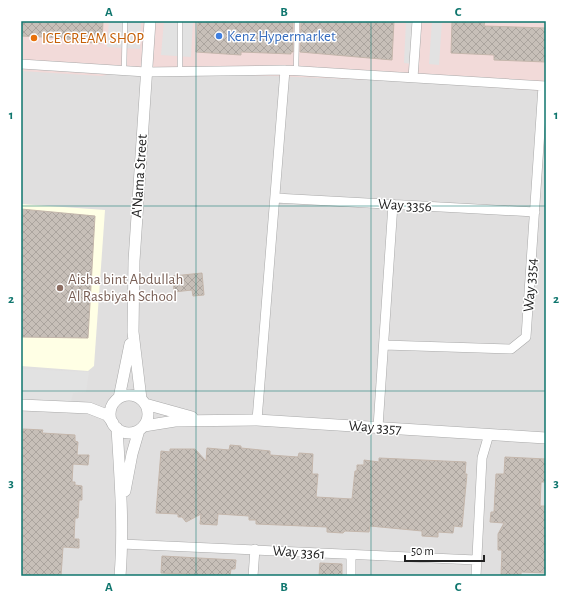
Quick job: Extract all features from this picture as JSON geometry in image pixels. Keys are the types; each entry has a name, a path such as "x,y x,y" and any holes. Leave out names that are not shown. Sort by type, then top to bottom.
{"street":[{"name":"A'Nama Street","path":"143,401 133,332 134,261 150,21"},
{"path":"413,78 417,21"},
{"path":"21,64 146,72 285,70 545,86"},
{"path":"257,420 285,70"},
{"name":"Way 3354","path":"384,345 511,349 526,337 545,86"},
{"name":"Way 3356","path":"275,198 535,212"},
{"path":"378,427 393,204"},
{"name":"A'Nama Street","path":"117,400 133,332"},
{"path":"21,405 89,408 130,395 143,401 148,415 132,454 122,507"},
{"path":"117,400 110,413 115,426 122,507 120,576"},
{"name":"Way 3357","path":"143,401 204,420"},
{"path":"89,408 106,415 115,426 128,433 142,428"},
{"name":"Way 3357","path":"142,428 175,421 257,420 546,438"},
{"path":"476,576 482,458 489,434"},
{"name":"Way 3361","path":"122,544 476,560"},
{"path":"253,576 255,549"},
{"path":"351,555 351,576"}],"lane":[{"path":"124,70 125,21"},
{"path":"180,21 180,71"},
{"path":"296,71 297,21"}],"shaded area":[{"path":"21,21 546,21 546,576 21,576"},
{"path":"21,21 546,21 546,91 398,81 124,70 102,76 21,71"},
{"path":"109,21 141,21 140,49 107,47"},
{"path":"164,21 193,21 191,57 161,55"},
{"path":"406,21 416,21 413,64 404,63"},
{"path":"432,21 442,21 439,65 429,64"},
{"name":"Aisha bint Abdullah Al Rasbiyah School","path":"21,204 105,210 94,366 88,371 21,366"},
{"path":"21,369 89,372 86,392 73,393 71,401 21,399"}],"building":[{"path":"21,21 103,21 102,43 65,42 65,38 21,36"},
{"path":"198,21 293,21 293,52 291,52 291,54 241,52 241,55 196,52"},
{"path":"301,21 394,21 392,60 300,52"},
{"path":"452,21 485,21 484,26 546,28 546,62 494,60 494,55 451,53"},
{"name":"Aisha bint Abdullah Al Rasbiyah School","path":"21,209 95,216 88,338 21,337"},
{"path":"202,273 204,295 193,296 192,290 174,292 173,276"},
{"path":"23,429 43,430 42,433 75,435 75,441 78,442 77,455 89,455 88,465 73,464 72,482 75,482 75,485 82,486 82,500 79,500 78,518 75,518 74,539 79,539 79,548 63,547 61,576 21,576 21,456"},
{"path":"230,445 241,446 241,448 270,451 270,455 298,457 299,453 313,454 312,474 318,474 316,497 352,499 355,471 357,471 357,465 364,465 364,460 379,462 379,458 466,462 465,474 467,474 462,527 454,526 453,533 438,532 438,537 422,536 422,531 370,526 369,532 345,531 343,533 327,532 327,527 256,524 256,520 249,520 249,516 218,514 217,525 200,524 201,514 186,522 182,517 178,517 178,514 156,513 161,451 170,452 170,449 195,449 206,461 207,448 229,450"},
{"path":"505,457 546,459 546,482 541,482 540,506 545,506 546,511 546,573 521,572 521,576 501,575 502,550 498,550 498,534 504,523 490,522 491,512 494,512 496,474 504,474"},
{"path":"162,556 236,560 235,569 231,569 230,576 161,573"},
{"path":"320,563 342,564 342,575 319,576"}],"place":[{"name":"Kenz Hypermarket","path":"219,36"},
{"name":"ICE CREAM SHOP","path":"34,38"},
{"name":"Aisha bint Abdullah Al Rasbiyah School","path":"60,288"}]}
